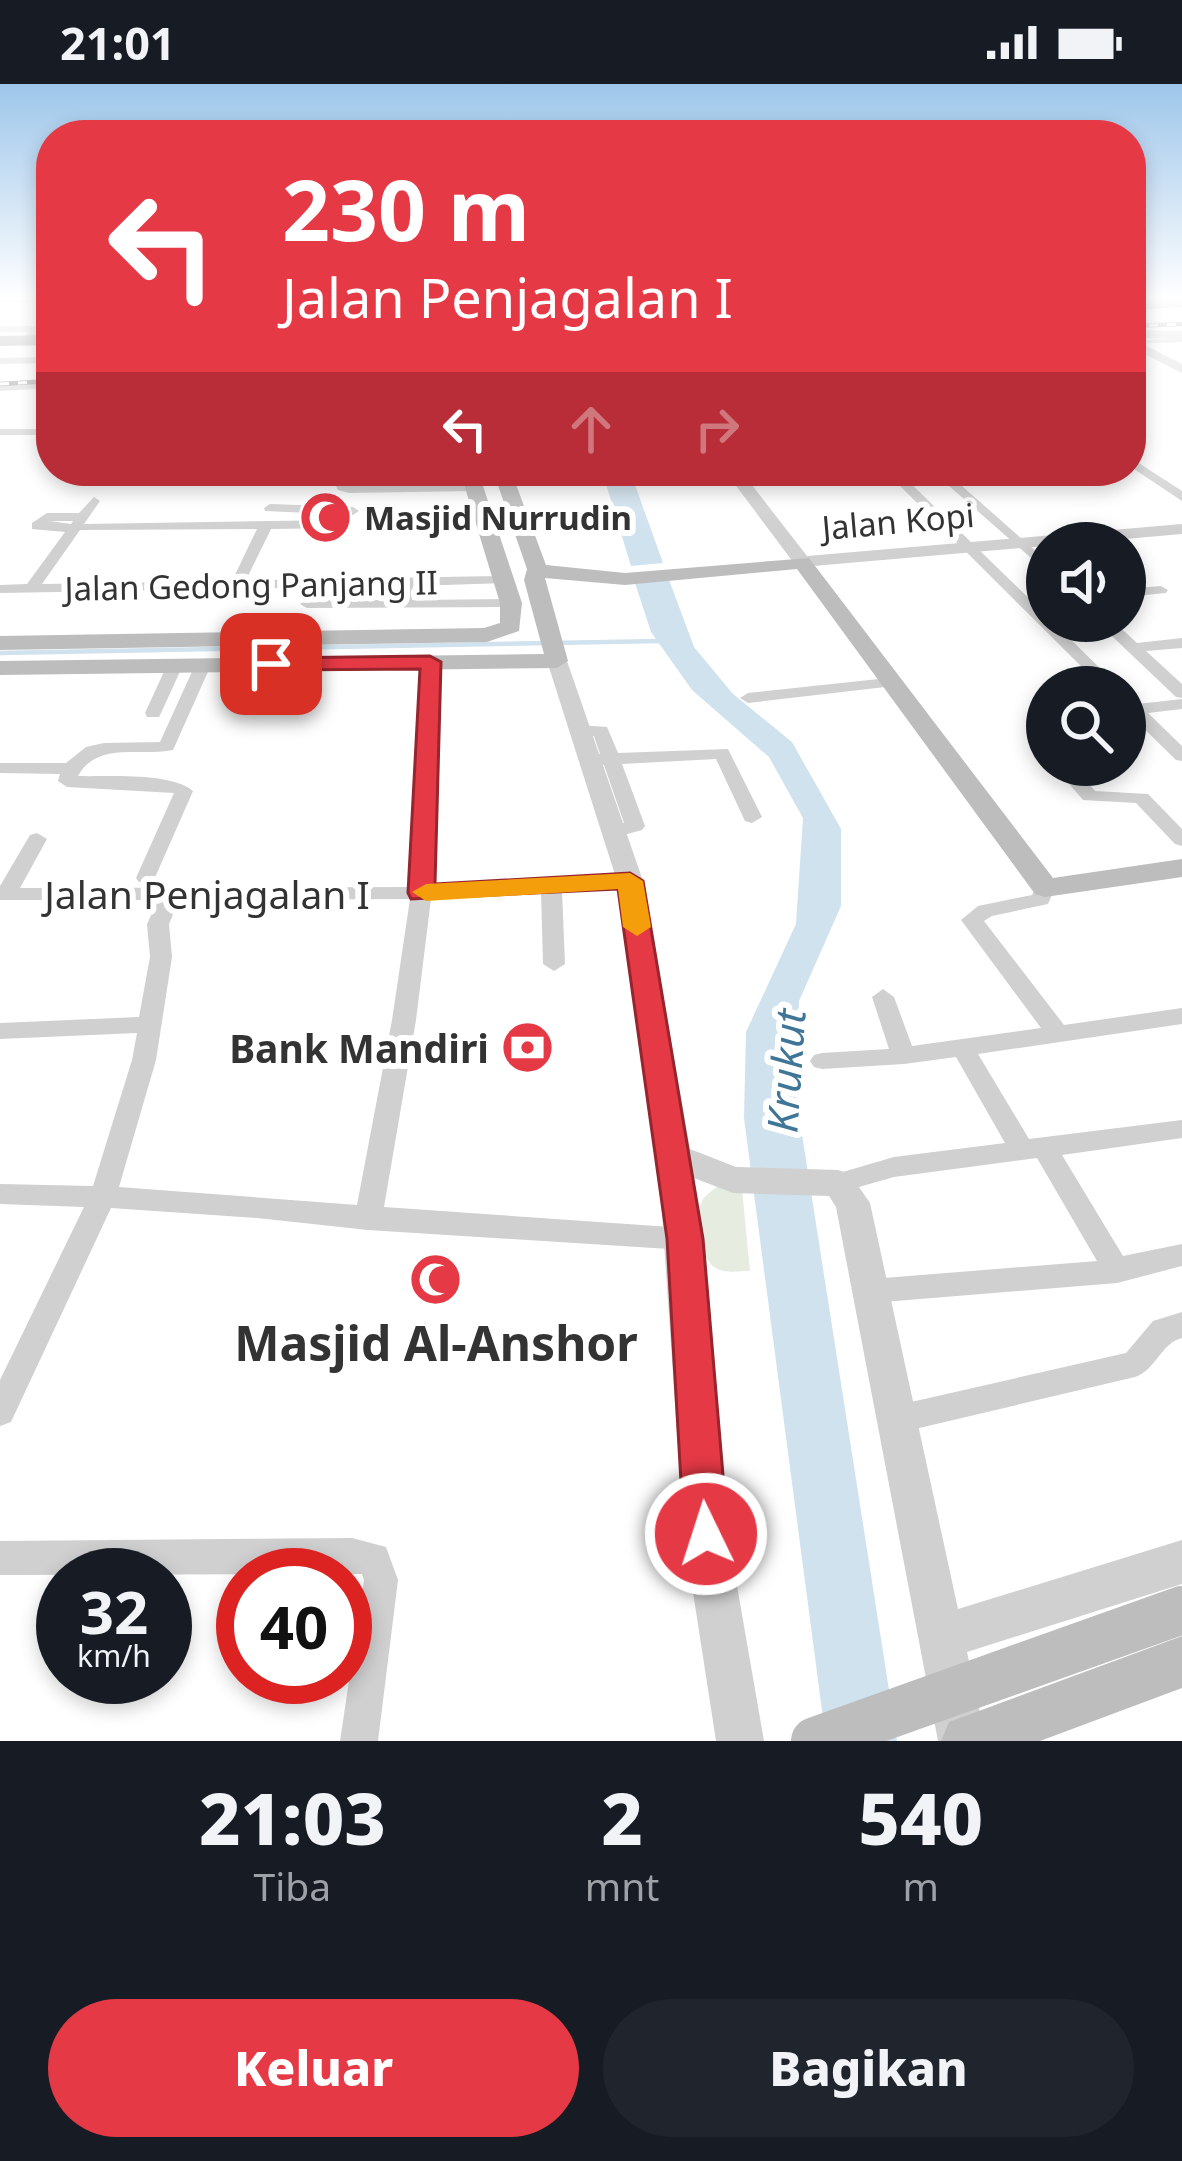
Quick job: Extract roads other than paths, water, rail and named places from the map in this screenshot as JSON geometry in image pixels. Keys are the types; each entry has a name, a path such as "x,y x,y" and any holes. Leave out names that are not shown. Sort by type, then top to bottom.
{"main road":[{"path":"0,643 504,632 512,626 511,603 473,486"},
{"path":"0,668 430,662 551,643 534,580 537,569 507,486"},
{"path":"802,562 1043,894 1182,868"},
{"name":"Jalan Kopi","path":"537,569 553,577 624,577 802,562"},
{"name":"Jalan Kopi","path":"551,643 568,602 624,577"},
{"path":"815,1741 1182,1610"},
{"path":"965,1741 1182,1662"}],"street":[{"path":"0,388 36,386"},
{"path":"0,432 36,433"},
{"path":"1146,472 1182,497"},
{"path":"342,486 356,490 398,486"},
{"path":"745,486 802,562"},
{"path":"906,486 1089,666"},
{"path":"955,486 1026,549"},
{"path":"79,524 268,517 346,520 356,490"},
{"path":"31,589 94,501"},
{"path":"238,583 268,517"},
{"name":"Jalan Kopi","path":"802,562 1182,529"},
{"path":"318,583 323,565"},
{"name":"Jalan Gedong Panjang II","path":"0,589 197,577 238,583 502,580"},
{"path":"404,605 406,583"},
{"path":"1146,591 1161,590"},
{"path":"308,604 511,603"},
{"path":"1127,642 1182,693"},
{"path":"551,643 579,730 600,760 613,832 630,881 675,1156 706,1534 740,1741"},
{"path":"1133,648 1182,643"},
{"path":"368,1219 421,893 430,662"},
{"path":"153,713 176,665"},
{"path":"142,886 184,791 173,786 67,781 83,753 95,748 166,746 202,665"},
{"path":"748,698 888,683"},
{"path":"1146,709 1182,709"},
{"path":"1146,721 1182,757"},
{"path":"600,760 722,753 752,817"},
{"path":"0,768 71,769"},
{"path":"1081,786 1090,796 1141,798 1182,840"},
{"path":"3,894 37,839"},
{"name":"Jalan Penjagalan I","path":"3,894 142,886 170,896 421,893 630,881"},
{"path":"551,883 554,964"},
{"path":"1043,894 986,910 972,920 1057,1033"},
{"path":"0,1412 103,1196 144,1060 161,957 158,924 170,896"},
{"path":"883,997 904,1055"},
{"path":"822,1061 904,1055 1182,1016"},
{"path":"0,1031 147,1024"},
{"path":"962,1046 1117,1270"},
{"path":"675,1156 733,1180 829,1183 894,1168 1182,1130"},
{"path":"829,1183 853,1203 965,1741"},
{"path":"0,1194 103,1196 564,1235 685,1239"},
{"path":"871,1291 1117,1270 1182,1255"},
{"path":"898,1419 1135,1364 1163,1330 1182,1325"},
{"path":"0,1558 374,1558 381,1580 359,1741"},
{"path":"942,1637 1182,1562"},
{"path":"1024,1741 1182,1682"}],"water":[{"path":"607,486 635,486 663,563 631,566"},
{"name":"Krukut","path":"668,577 694,647 733,694 792,742 841,829 841,906 799,1001 796,1096 897,1741 826,1741 744,1118 746,1032 796,924 803,818 769,757 692,690 651,632 634,580"}],"waterway":[{"path":"0,653 662,641"}],"railway":[{"path":"0,384 36,382"}],"place":[{"name":"Masjid Nurrudin","path":"325,517"},
{"name":"Bank Mandiri","path":"528,1047"},
{"name":"Masjid Al-Anshor","path":"436,1279"}]}
